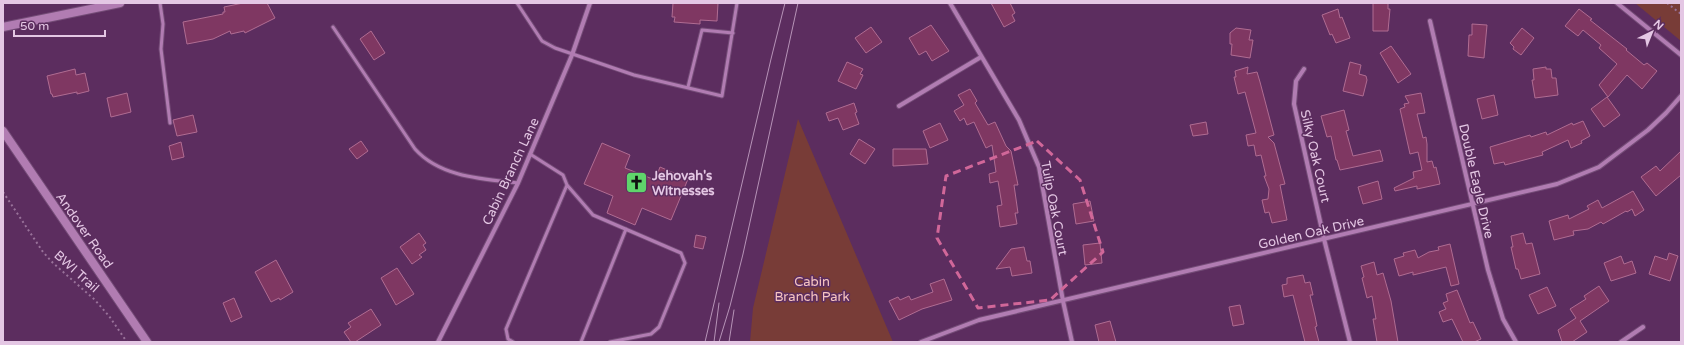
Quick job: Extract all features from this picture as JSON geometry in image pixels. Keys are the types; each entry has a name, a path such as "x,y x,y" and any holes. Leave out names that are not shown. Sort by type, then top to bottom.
{"main road":[{"path":"4,28 120,3"},
{"name":"Andover Road","path":"3,132 147,342"}],"street":[{"name":"Cabin Branch Lane","path":"438,342 518,183 572,55 590,3"},
{"name":"Tulip Oak Court","path":"950,3 1019,120 1039,167 1063,301 1072,342"},
{"path":"1617,3 1681,55"},
{"name":"Double Eagle Drive","path":"1430,22 1488,270 1503,319 1516,342"},
{"path":"899,106 981,57"},
{"name":"Silky Oak Court","path":"1304,69 1296,81 1294,104 1324,239 1350,342"},
{"name":"Golden Oak Drive","path":"921,342 979,320 1556,184 1599,167 1648,130 1681,96"},
{"path":"1621,342 1643,328"}],"lane":[{"path":"160,3 163,24 161,49 170,123"},
{"path":"517,3 542,41 555,48 634,75 722,96 737,3"},
{"path":"333,28 415,149 422,157 451,172 488,180 518,183"},
{"path":"688,87 702,30 733,33"},
{"path":"530,154 563,174 567,185 593,215 681,253 685,263 659,327 651,334 610,342"},
{"path":"512,342 508,339 506,329 567,185"},
{"path":"582,342 626,229"}],"path":[{"path":"1667,3 1681,14"},
{"name":"BWI Trail","path":"3,192 43,252 53,263 95,300 109,316 127,342"}],"highlighted area":[{"path":"1037,141 1080,180 1103,252 1050,300 978,308 937,238 946,176"}],"green space":[{"path":"1635,3 1681,3 1681,41"},
{"name":"Cabin Branch Park","path":"798,119 893,342 750,342 753,308"}],"building":[{"path":"243,3 267,3 275,18 245,33 244,31 231,34 230,31 213,39 187,44 183,22 223,14 223,12 225,12 224,7"},
{"path":"673,3 718,3 717,21 700,20 700,24 674,22 675,17 672,17"},
{"path":"991,3 1010,3 1015,13 1012,15 1015,21 1004,27"},
{"path":"1373,3 1388,3 1388,9 1390,9 1388,31 1373,31"},
{"path":"1338,9 1340,18 1342,17 1350,38 1336,43 1332,34 1330,35 1322,15"},
{"path":"1579,9 1644,65 1647,63 1657,71 1642,89 1627,75 1608,97 1599,85 1617,64 1599,48 1601,45 1583,30 1578,36 1565,26"},
{"path":"1472,24 1487,25 1484,58 1468,56 1469,35 1472,35"},
{"path":"931,25 949,51 932,61 926,51 919,55 909,38"},
{"path":"871,27 882,42 866,53 855,38"},
{"path":"1236,28 1251,30 1249,40 1253,40 1250,58 1231,55 1232,44 1230,44 1230,33"},
{"path":"1522,28 1534,38 1521,55 1513,49 1514,47 1510,43"},
{"path":"371,31 385,53 374,60 360,39"},
{"path":"1391,46 1411,74 1398,83 1380,53"},
{"path":"847,62 863,69 860,74 863,75 856,89 838,81"},
{"path":"1350,62 1361,65 1359,74 1366,76 1367,80 1363,96 1343,91"},
{"path":"1248,67 1247,74 1257,72 1274,135 1268,137 1274,143 1285,184 1280,185 1287,220 1272,223 1269,212 1265,213 1262,200 1268,199 1269,189 1264,176 1266,176 1261,155 1256,156 1254,145 1248,146 1246,135 1256,133 1245,92 1238,94 1234,77 1236,77 1235,71"},
{"path":"1546,67 1546,69 1551,69 1552,78 1556,78 1558,95 1535,98 1532,80 1534,80 1533,69"},
{"path":"75,69 76,75 85,73 89,91 53,97 47,76"},
{"path":"970,89 977,101 975,103 988,125 995,122 1006,146 1011,151 1018,185 1014,185 1018,213 1015,213 1017,224 1000,227 997,206 1002,205 998,181 990,183 989,174 996,172 992,145 986,148 974,122 967,125 964,118 960,121 954,111 964,105 958,95"},
{"path":"127,93 131,112 111,117 107,98"},
{"path":"1421,93 1425,113 1417,114 1423,138 1426,137 1427,162 1432,161 1434,168 1436,167 1440,184 1417,189 1417,186 1395,191 1394,188 1414,178 1413,172 1422,170 1418,152 1410,154 1400,109 1405,107 1404,104 1409,103 1405,96"},
{"path":"1494,95 1498,115 1482,119 1477,99"},
{"path":"1607,97 1620,115 1604,127 1591,109"},
{"path":"854,103 857,112 855,113 859,124 843,130 838,118 829,121 826,113"},
{"path":"1344,110 1349,130 1346,131 1353,156 1380,150 1383,161 1340,170 1336,160 1331,136 1327,137 1321,116"},
{"path":"193,115 197,132 177,136 173,120"},
{"path":"1583,121 1590,136 1581,141 1582,143 1571,148 1568,140 1542,152 1543,155 1505,165 1504,162 1494,164 1490,147 1530,135 1531,137 1546,132 1547,135 1572,123 1573,125"},
{"path":"1206,122 1208,134 1193,136 1190,125"},
{"path":"940,123 948,140 930,148 923,131"},
{"path":"859,139 875,149 865,164 850,154"},
{"path":"361,141 368,151 357,159 349,149"},
{"path":"181,142 184,157 172,160 169,146"},
{"name":"Jehovah's Witnesses","path":"602,143 630,155 625,168 655,180 660,167 688,179 671,220 642,208 635,225 607,213 613,196 584,184"},
{"path":"893,149 926,149 928,164 893,166"},
{"path":"1681,151 1681,175 1656,196 1641,177 1656,166 1660,171"},
{"path":"1378,181 1382,199 1363,204 1358,187"},
{"path":"1633,191 1644,210 1635,216 1632,209 1603,224 1601,222 1588,229 1573,231 1574,235 1554,240 1549,221 1568,215 1569,219 1589,209 1587,206 1598,200 1602,208"},
{"path":"1090,201 1094,221 1076,224 1073,204"},
{"path":"419,233 426,243 423,245 426,250 419,255 422,257 412,264 400,247"},
{"path":"1523,233 1526,244 1532,243 1540,274 1521,279 1518,269 1516,269 1511,247 1513,247 1511,236"},
{"path":"696,235 706,237 703,249 694,247"},
{"path":"1100,243 1102,263 1085,265 1083,245"},
{"path":"1450,244 1459,284 1451,286 1446,267 1413,275 1413,272 1399,276 1394,259 1404,256 1403,253 1415,250 1418,258 1429,252 1439,250 1438,247"},
{"path":"1024,247 1027,261 1030,261 1032,273 1012,276 1010,267 996,269 1011,249"},
{"path":"1669,253 1678,256 1670,281 1649,274 1655,256 1667,260"},
{"path":"1621,256 1624,264 1632,261 1636,273 1611,281 1604,263"},
{"path":"276,260 293,292 280,300 279,298 271,302 255,272"},
{"path":"1374,262 1377,275 1383,273 1391,301 1398,342 1377,342 1373,319 1376,319 1372,296 1367,298 1362,278 1364,277 1361,266"},
{"path":"397,268 414,294 396,305 381,278"},
{"path":"1303,275 1305,283 1310,282 1313,295 1310,295 1319,342 1305,342 1293,295 1284,297 1282,285 1287,284 1287,278"},
{"path":"944,279 952,300 922,309 899,320 889,301 898,297 900,300 909,296 911,300 933,292 930,284"},
{"path":"1599,286 1609,301 1580,321 1587,332 1572,342 1562,342 1558,330 1576,318 1570,309 1586,299 1584,296"},
{"path":"1547,287 1556,306 1538,314 1529,295"},
{"path":"1457,290 1470,323 1473,322 1481,339 1474,342 1463,342 1452,319 1443,322 1439,312 1446,309 1443,303 1448,301 1446,294"},
{"path":"234,298 242,317 231,322 223,303"},
{"path":"1240,305 1244,324 1233,326 1229,307"},
{"path":"371,309 381,325 355,342 351,342 344,332 351,327 348,323"},
{"path":"1110,321 1116,342 1099,342 1095,325"}],"tram line":[{"path":"705,342 785,3"},
{"path":"719,342 743,254 798,3"},
{"path":"714,342 719,303"},
{"path":"729,342 734,310"}],"place":[{"name":"Jehovah's Witnesses","path":"636,182"}]}
